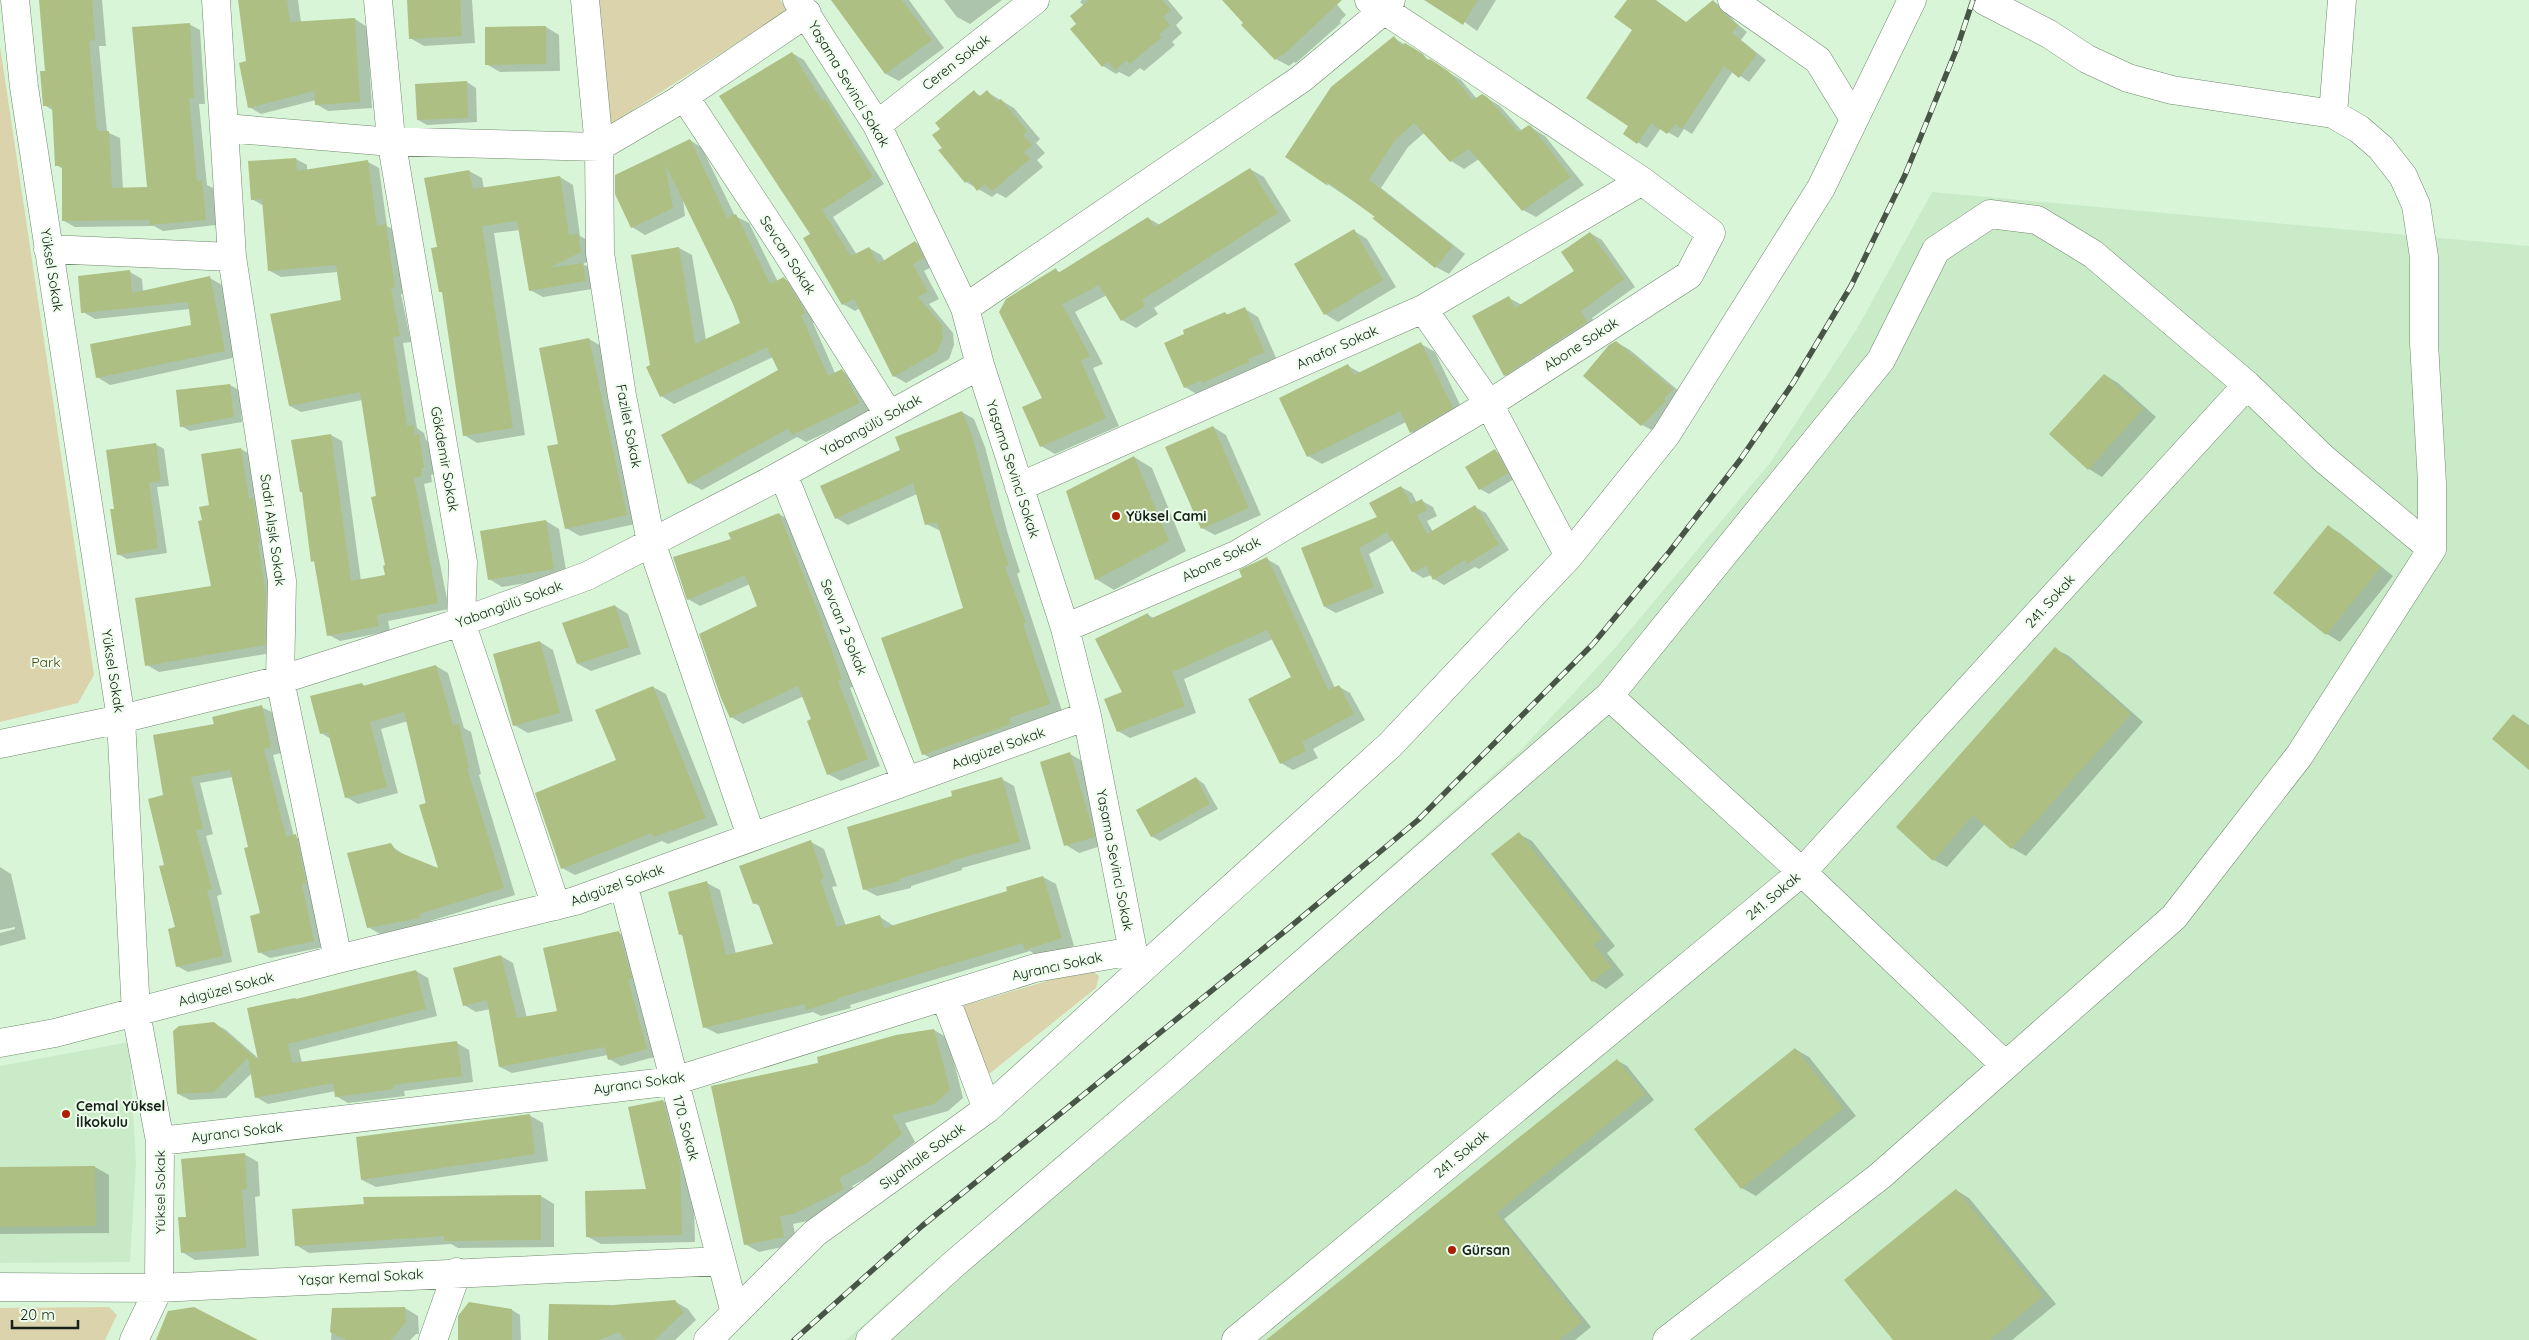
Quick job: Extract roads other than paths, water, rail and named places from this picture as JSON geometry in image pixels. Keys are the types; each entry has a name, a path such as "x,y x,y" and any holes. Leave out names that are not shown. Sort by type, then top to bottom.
{"street":[{"name":"Yüksel Sokak","path":"15,0 24,87 121,719 136,1013 160,1141 159,1288 134,1340"},
{"name":"Sadri Alışık Sokak","path":"216,0 232,257 282,581 280,680 338,959"},
{"name":"Gökdemir Sokak","path":"378,0 391,139 462,562 461,622 556,906"},
{"name":"Fazilet Sokak","path":"585,0 599,147 600,253 622,396 651,542 751,836"},
{"name":"Ceren Sokak","path":"877,125 1034,0"},
{"path":"1732,0 1818,60 1854,119"},
{"name":"Siyahlale Sokak","path":"708,1340 815,1233 987,1109 1135,961 1390,745 1569,556 1666,435 1821,188 1912,0"},
{"path":"2333,114 2342,0"},
{"path":"1667,1340 1880,1176 2174,917 2299,756 2432,549 2432,483 2424,343 2424,257 2416,205 2403,176 2381,148 2359,129 2333,114 2172,90 2136,80 2087,59 2049,34 1985,1"},
{"path":"964,308 1301,79 1381,4"},
{"name":"Abone Sokak","path":"1065,628 1238,554 1488,404 1689,274 1711,233 1642,181 1381,4"},
{"path":"225,128 380,141 391,139 599,147 684,96 802,7"},
{"name":"Yaşama Sevinci Sokak","path":"802,7 877,125 964,308 980,365 1065,628 1086,716 1135,961"},
{"name":"Sevcan Sokak","path":"684,96 786,251 889,415"},
{"name":"Anafor Sokak","path":"1019,487 1423,309 1642,181"},
{"path":"870,1340 954,1264 1165,1084 1609,696 1881,360 1936,250 1990,214 2037,220 2093,254 2246,386 2324,459 2432,549"},
{"path":"48,249 232,257"},
{"path":"1423,309 1488,404 1569,556"},
{"name":"Yabangülü Sokak","path":"0,744 121,719 280,680 461,622 587,576 783,474 980,365"},
{"name":"241. Sokak","path":"1236,1340 1802,872 2246,386"},
{"name":"Sevcan 2 Sokak","path":"783,474 906,781"},
{"path":"1609,696 1802,872 2006,1065"},
{"name":"Adıgüzel Sokak","path":"0,1043 55,1033 338,959 556,906 1086,716"},
{"name":"170. Sokak","path":"624,883 735,1314"},
{"name":"Ayrancı Sokak","path":"160,1141 674,1081 1035,968 1135,961"},
{"path":"945,997 987,1109"},
{"name":"Yaşar Kemal Sokak","path":"0,1287 159,1288 457,1272 721,1261"},
{"path":"433,1340 457,1272"}],"railway":[{"path":"794,1340 922,1226 1290,927 1418,820 1593,644 1670,551 1740,460 1793,383 1851,286 1905,175 1957,48 1973,0"}],"place":[{"name":"Yüksel Cami","path":"1116,516"},
{"name":"Cemal Yüksel İlkokulu","path":"66,1114"},
{"name":"Gürsan","path":"1452,1250"}],"park label":[{"name":"Park","path":"46,662"}]}
